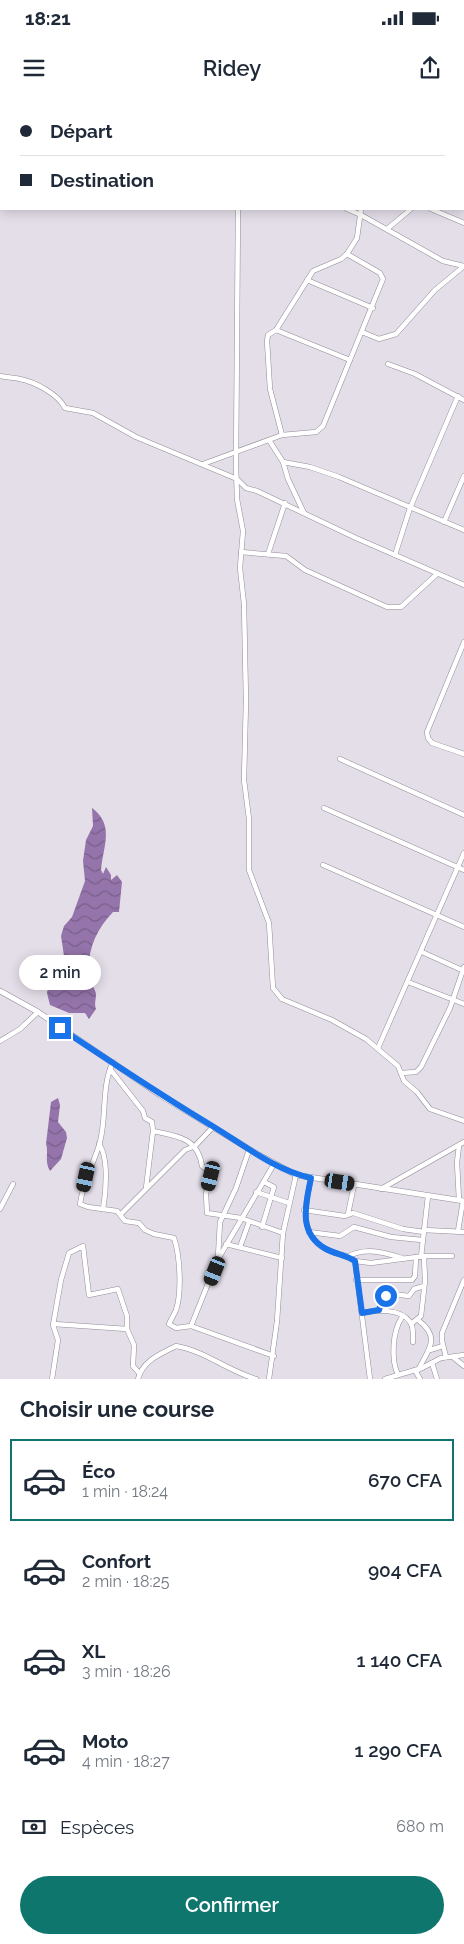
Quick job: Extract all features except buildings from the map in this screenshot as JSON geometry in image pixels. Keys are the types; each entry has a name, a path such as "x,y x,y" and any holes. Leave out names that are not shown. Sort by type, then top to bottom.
{"street":[{"path":"238,210 236,453 242,531 241,552 245,628 244,780 249,819 249,870 269,923 273,988 282,999 332,1020 378,1048 398,1066 404,1081 418,1093 430,1109 464,1121"},
{"path":"386,228 410,210"},
{"path":"433,210 464,223"},
{"path":"282,435 270,389 268,335 276,330 313,271 341,259 347,254 357,238 361,212 444,261 464,266"},
{"path":"203,464 282,435 316,432 323,426 373,308 383,276 347,254"},
{"path":"362,332 379,339 396,334 434,290 464,266"},
{"path":"307,280 373,308"},
{"path":"276,330 350,360"},
{"path":"388,364 415,374 464,400"},
{"path":"0,376 20,379 32,384 60,400 65,408 94,413 118,429 237,478 246,488 285,503 304,514 464,585"},
{"path":"395,555 410,508 458,396"},
{"path":"269,440 284,462 288,479 304,514"},
{"path":"284,462 310,467 339,477 464,530"},
{"path":"444,522 464,476"},
{"path":"268,554 285,503"},
{"path":"241,552 286,556 305,570 387,607 395,608 401,607 437,574"},
{"path":"464,642 427,732 428,738 432,743 464,754"},
{"path":"340,759 464,815"},
{"path":"324,808 464,870"},
{"path":"378,1048 422,952 464,853"},
{"path":"323,865 464,927"},
{"path":"401,1073 416,1072 421,1068 453,999 463,970 422,952"},
{"path":"408,982 464,1004"},
{"path":"0,991 38,1012 160,1094 274,1164 296,1174 311,1178 462,1201"},
{"path":"0,1041 20,1029 38,1012"},
{"path":"113,1062 110,1070 99,1144 89,1168 80,1204 117,1211 122,1214 125,1221 139,1223 150,1232 174,1238 178,1258 179,1283 176,1306 169,1324 176,1328 191,1326 274,1356"},
{"path":"110,1070 143,1111 144,1118 152,1122 153,1145 146,1188"},
{"path":"122,1214 146,1188 169,1169 185,1150 195,1146 214,1127"},
{"path":"153,1131 180,1137 195,1146 202,1158 202,1166 211,1173 206,1194 206,1212 241,1218 262,1227 284,1233"},
{"path":"381,1189 464,1142"},
{"path":"99,1144 103,1152 106,1184 103,1209"},
{"path":"458,1232 462,1201 457,1162 459,1146"},
{"path":"218,1259 219,1226 236,1188 249,1150"},
{"path":"191,1326 218,1259 274,1164"},
{"path":"269,1379 274,1356 284,1233 296,1174"},
{"path":"311,1178 304,1210 309,1232 323,1248 355,1261 371,1264 420,1257 452,1256"},
{"path":"262,1227 274,1186 264,1182"},
{"path":"0,1209 13,1184"},
{"path":"348,1216 354,1184"},
{"path":"256,1192 289,1203"},
{"path":"356,1280 412,1280 415,1276 420,1257 428,1196"},
{"path":"304,1210 348,1216 353,1213 403,1229 464,1232"},
{"path":"240,1247 249,1222"},
{"path":"309,1232 340,1236 354,1227 391,1237 422,1240"},
{"path":"226,1244 282,1258"},
{"path":"52,1379 58,1340 54,1324 68,1253 83,1246 88,1294 118,1289 127,1316 127,1329 134,1345 133,1366 139,1377 160,1352 176,1346 205,1356 243,1375 256,1379"},
{"path":"347,1257 357,1251 366,1251 405,1259"},
{"path":"411,1324 421,1316 424,1286 420,1257"},
{"path":"355,1261 370,1379"},
{"path":"446,1357 442,1346 442,1332 464,1280"},
{"path":"379,1310 383,1297 392,1294 409,1296 414,1289 424,1286"},
{"path":"362,1313 388,1310 402,1317 411,1324 413,1342"},
{"path":"402,1317 397,1328 393,1353 402,1376"},
{"path":"418,1320 430,1329 442,1332"},
{"path":"54,1324 127,1329"},
{"path":"417,1370 430,1350 430,1329"},
{"path":"430,1350 442,1346"},
{"path":"385,1379 402,1376 446,1357 454,1358 464,1355"},
{"path":"454,1358 464,1366"},
{"path":"432,1363 437,1379"},
{"path":"417,1370 420,1379"}],"water":[{"path":"92,808 103,821 105,829 106,836 101,870 103,874 106,867 111,875 111,880 117,875 122,882 119,912 113,912 107,919 97,933 91,949 89,976 96,994 96,1009 89,1019 85,1013 69,1013 50,1005 47,993 53,964 64,956 61,936 64,926 72,917 85,881 83,861 86,840 93,826"},
{"path":"58,1098 60,1105 58,1122 66,1132 67,1138 61,1159 50,1171 47,1163 46,1144 51,1102"}],"route":[{"path":"60,1028 160,1094 274,1164 296,1174 311,1178 304,1217 311,1236 323,1248 355,1261 355,1275 362,1313 379,1310 383,1297 386,1296"}]}
